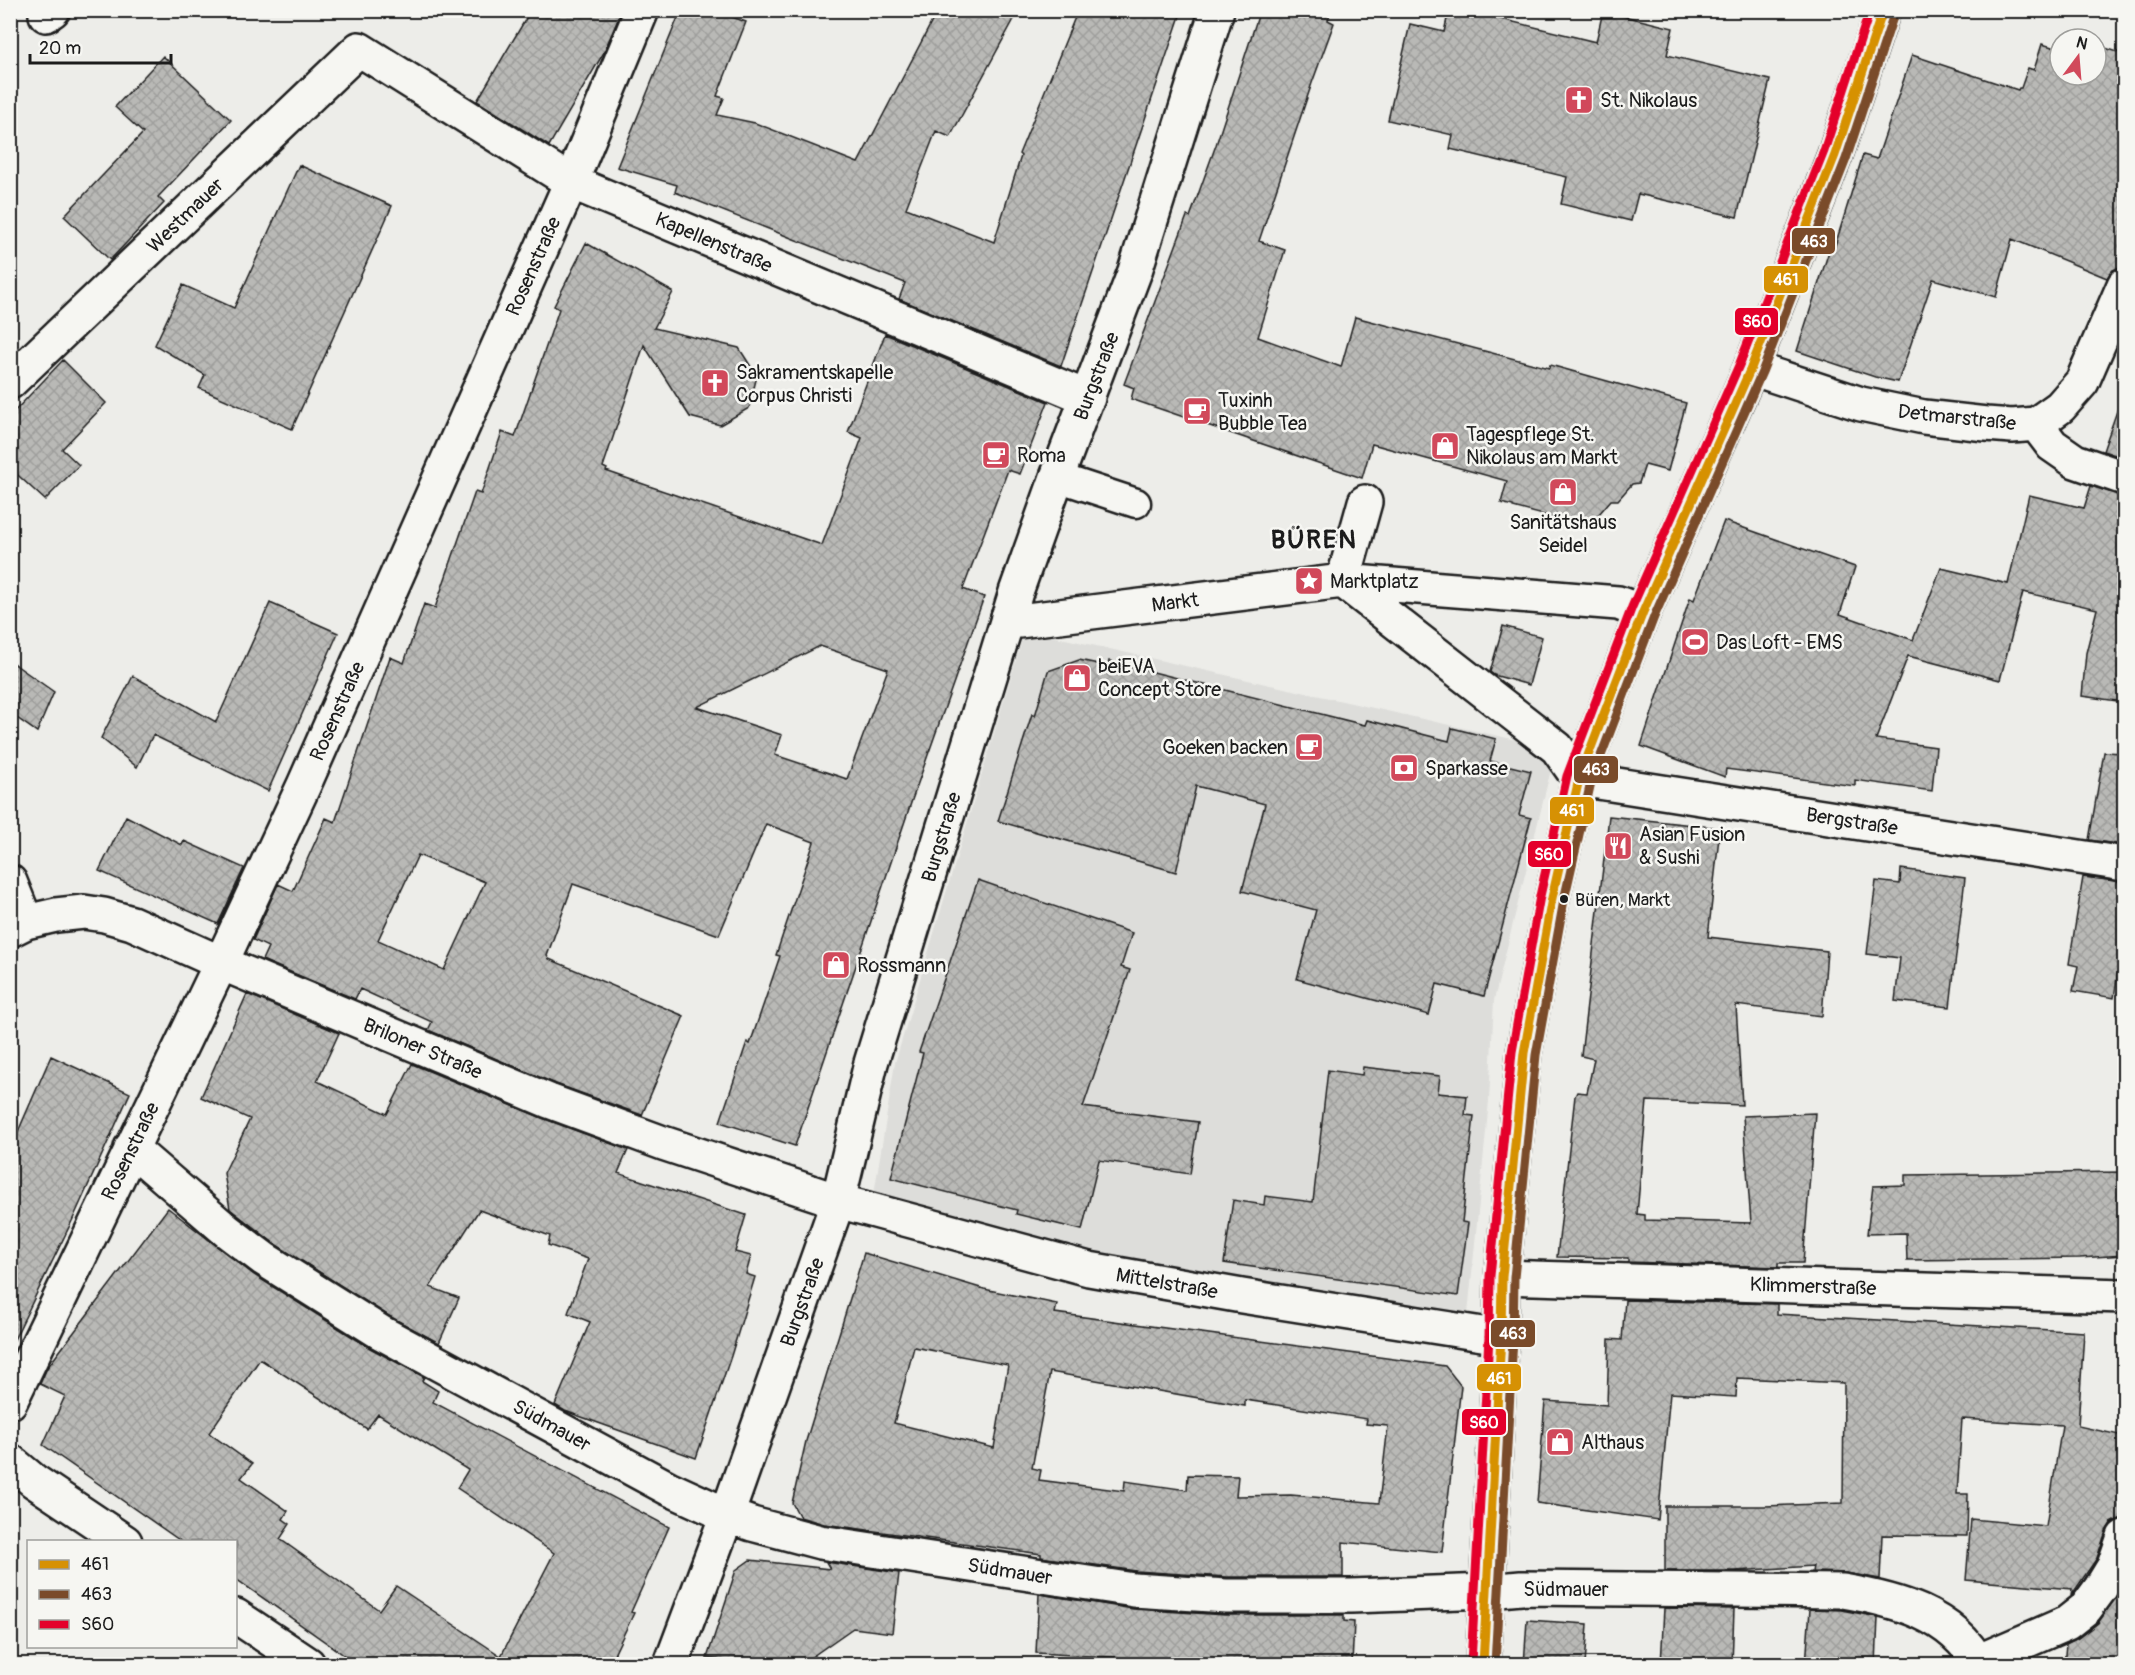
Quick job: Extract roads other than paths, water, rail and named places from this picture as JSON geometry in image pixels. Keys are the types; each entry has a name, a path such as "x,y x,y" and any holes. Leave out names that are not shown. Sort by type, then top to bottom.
{"street":[{"name":"Rosenstraße","path":"10,1401 304,785 571,182 642,10"},
{"name":"Burgstraße","path":"671,1665 838,1201 870,1063 1008,617 1057,477 1135,271 1217,10"},
{"path":"1483,1665 1501,1337 1502,1276 1524,1053 1550,910 1579,779 1643,612 1751,368 1835,155 1883,10"},
{"name":"Kapellenstraße","path":"359,49 571,182 1088,398"},
{"name":"Westmauer","path":"10,382 359,49"},
{"name":"Detmarstraße","path":"1751,368 1861,404 1986,424 2012,426 2036,424 2060,407 2082,382 2124,285"},
{"path":"2036,424 2052,445 2075,460 2124,478"},
{"path":"1365,502 1343,581 1557,748 1579,779"},
{"name":"Markt","path":"1008,617 1019,621 1343,581 1618,603 1643,612"},
{"name":"Bergstraße","path":"1579,779 2124,864"},
{"path":"10,882 18,926"},
{"name":"Briloner Straße","path":"18,926 56,915 84,912 132,923 221,963 549,1101 663,1143 838,1201"},
{"name":"Südmauer","path":"131,1148 227,1231 264,1259 380,1332 668,1488 726,1515 752,1524 820,1542 1134,1590 1237,1596 1350,1596 1488,1592 1521,1588 1843,1592 1877,1597 1910,1606 1940,1622 1960,1638 1978,1663"},
{"name":"Mittelstraße","path":"838,1201 1089,1269 1501,1337"},
{"name":"Klimmerstraße","path":"1502,1276 2124,1296"},
{"path":"10,1461 34,1481 122,1540"},
{"path":"1978,1663 2067,1623 2086,1608 2114,1566 2124,1537"},
{"path":"237,1617 308,1665"}],"lane":[{"path":"1057,477 1136,503"}],"place":[{"name":"St. Nikolaus","path":"1579,100"},
{"name":"Sakramentskapelle Corpus Christi","path":"715,383"},
{"name":"Tuxinh Bubble Tea","path":"1197,411"},
{"name":"Tagespflege St. Nikolaus am Markt","path":"1445,446"},
{"name":"Roma","path":"996,455"},
{"name":"Sanitätshaus Seidel","path":"1563,492"},
{"name":"Marktplatz","path":"1309,581"},
{"name":"Das Loft - EMS","path":"1695,642"},
{"name":"beiEVA Concept Store","path":"1077,678"},
{"name":"Goeken backen","path":"1309,747"},
{"name":"Sparkasse","path":"1404,768"},
{"name":"Asian Fusion & Sushi","path":"1618,846"},
{"name":"Büren, Markt","path":"1564,899"},
{"name":"Rossmann","path":"836,965"},
{"name":"Althaus","path":"1560,1442"}],"district":[{"name":"BÜREN","path":"1314,539"}]}
